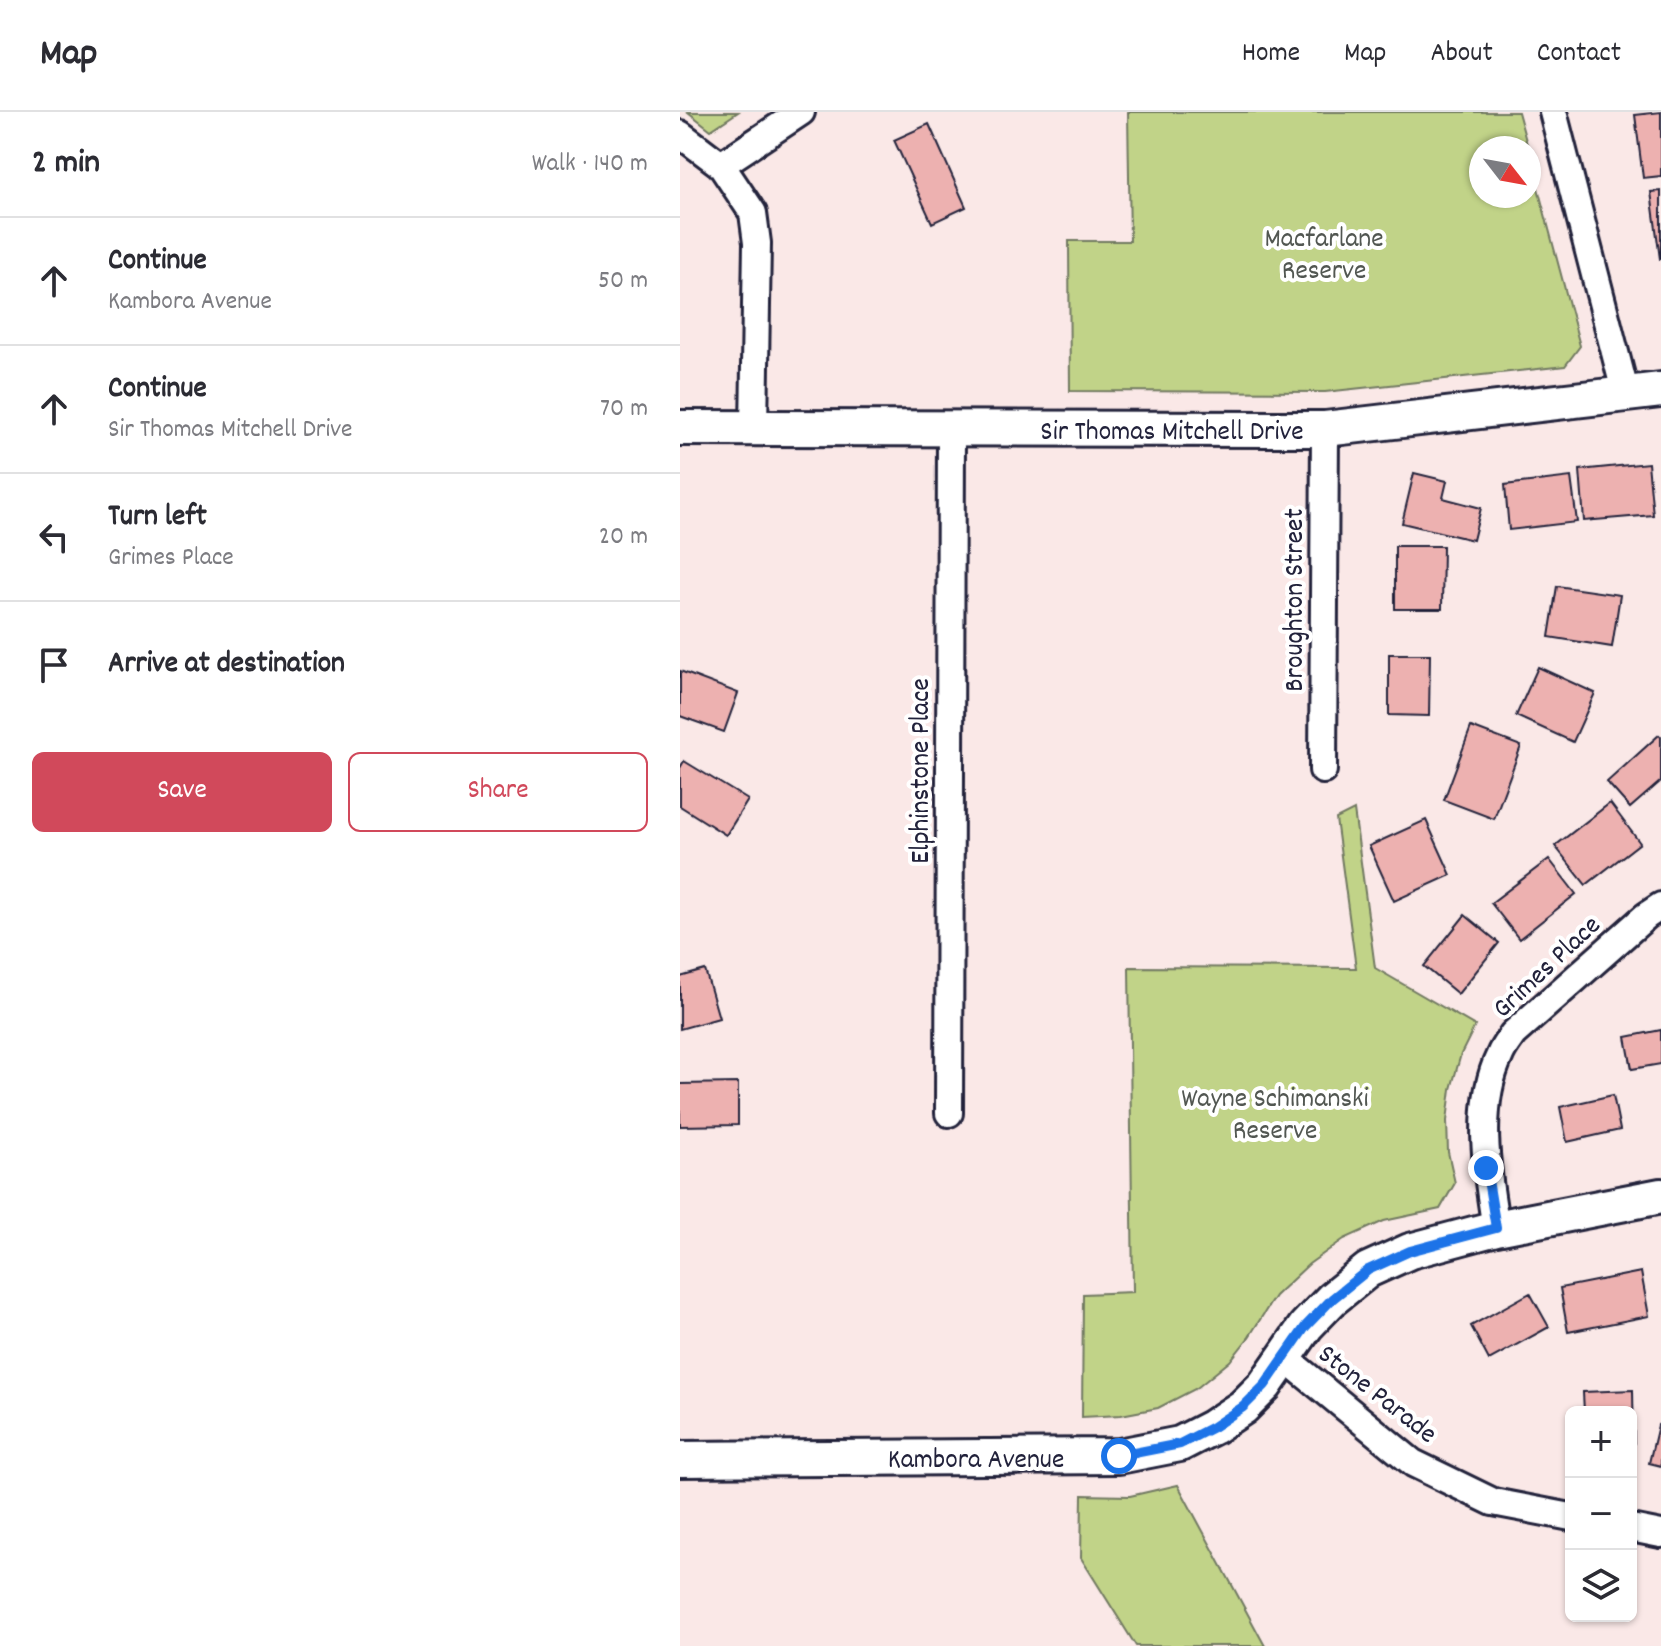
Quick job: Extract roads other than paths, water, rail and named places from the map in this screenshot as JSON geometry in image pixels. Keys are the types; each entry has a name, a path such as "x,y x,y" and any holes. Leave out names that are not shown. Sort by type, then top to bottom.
{"street":[{"path":"721,165 801,112"},
{"path":"1553,112 1626,395"},
{"path":"680,134 721,165 753,213 757,243 754,428"},
{"name":"Sir Thomas Mitchell Drive","path":"680,428 1325,429 1661,390"},
{"name":"Elphinstone Place","path":"949,1113 951,429"},
{"name":"Broughton Street","path":"1323,770 1325,429"},
{"name":"Grimes Place","path":"1496,1228 1485,1158 1486,1099 1499,1055 1513,1034 1656,917"},
{"path":"1285,1358 1306,1326 1332,1299 1368,1270 1410,1251 1496,1228 1661,1196"},
{"name":"Kambora Avenue","path":"680,1459 1119,1456 1180,1444 1213,1427 1243,1407 1285,1358"},
{"name":"Stone Parade","path":"1285,1358 1413,1463 1493,1502 1565,1516"},
{"path":"1637,1529 1661,1534"}],"park label":[{"name":"Macfarlane Reserve","path":"1324,252"},
{"name":"Wayne Schimanski Reserve","path":"1275,1112"}]}
